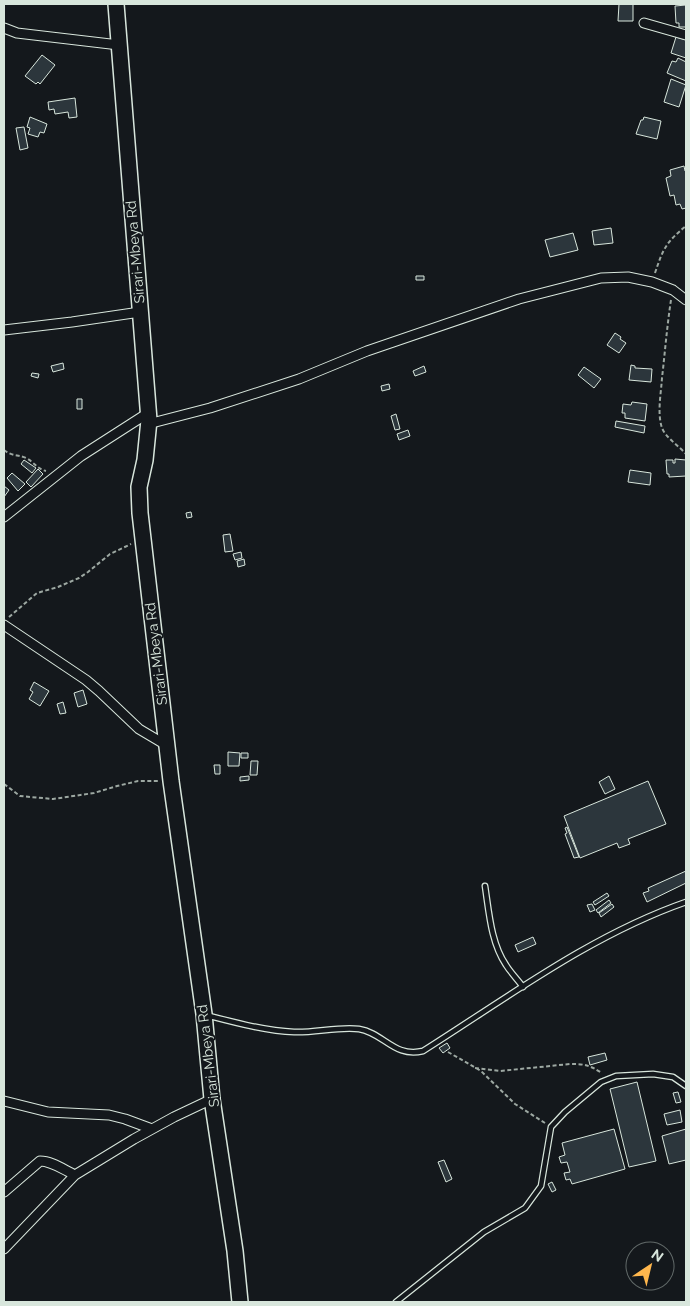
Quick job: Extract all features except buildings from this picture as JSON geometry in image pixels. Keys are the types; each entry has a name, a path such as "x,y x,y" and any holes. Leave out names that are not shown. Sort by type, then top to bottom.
{"highway":[{"name":"Sirari-Mbeya Rd","path":"116,4 148,418 145,460 139,487 143,539 166,745 204,1014 212,1099 235,1250 240,1302"}],"street":[{"path":"644,23 686,35"},
{"path":"4,28 17,33 119,45"},
{"path":"4,517 81,456 148,418 210,408 299,379 367,351 519,299 552,289 601,278 628,277 652,282 673,290 686,300"},
{"path":"6,328 72,322 140,312"},
{"path":"4,623 100,690 140,729 166,745"},
{"path":"4,1249 75,1176 152,1129 212,1099"},
{"path":"4,1101 48,1112 109,1115 125,1118 152,1129"},
{"path":"4,1192 40,1161 56,1165 75,1176"}],"lane":[{"path":"485,886 489,916 500,952 506,965 523,987"},
{"path":"204,1014 238,1023 292,1032 361,1029 378,1037 394,1048 414,1054 422,1051 595,942 653,914 686,902"},
{"path":"396,1302 484,1232 511,1218 528,1204 541,1186 551,1127 565,1112 601,1082 610,1078 652,1074 673,1076 686,1086"}],"path":[{"path":"652,282 664,248 671,238 686,226"},
{"path":"673,290 666,330 660,419 663,430 686,454"},
{"path":"4,450 11,456 25,458 42,470 61,471"},
{"path":"4,623 36,592 58,587 79,578 110,554 143,539"},
{"path":"4,784 20,796 53,799 94,793 138,781 171,781"},
{"path":"448,1052 475,1068 515,1104 551,1127"},
{"path":"475,1068 500,1071 587,1064 610,1078"}]}
